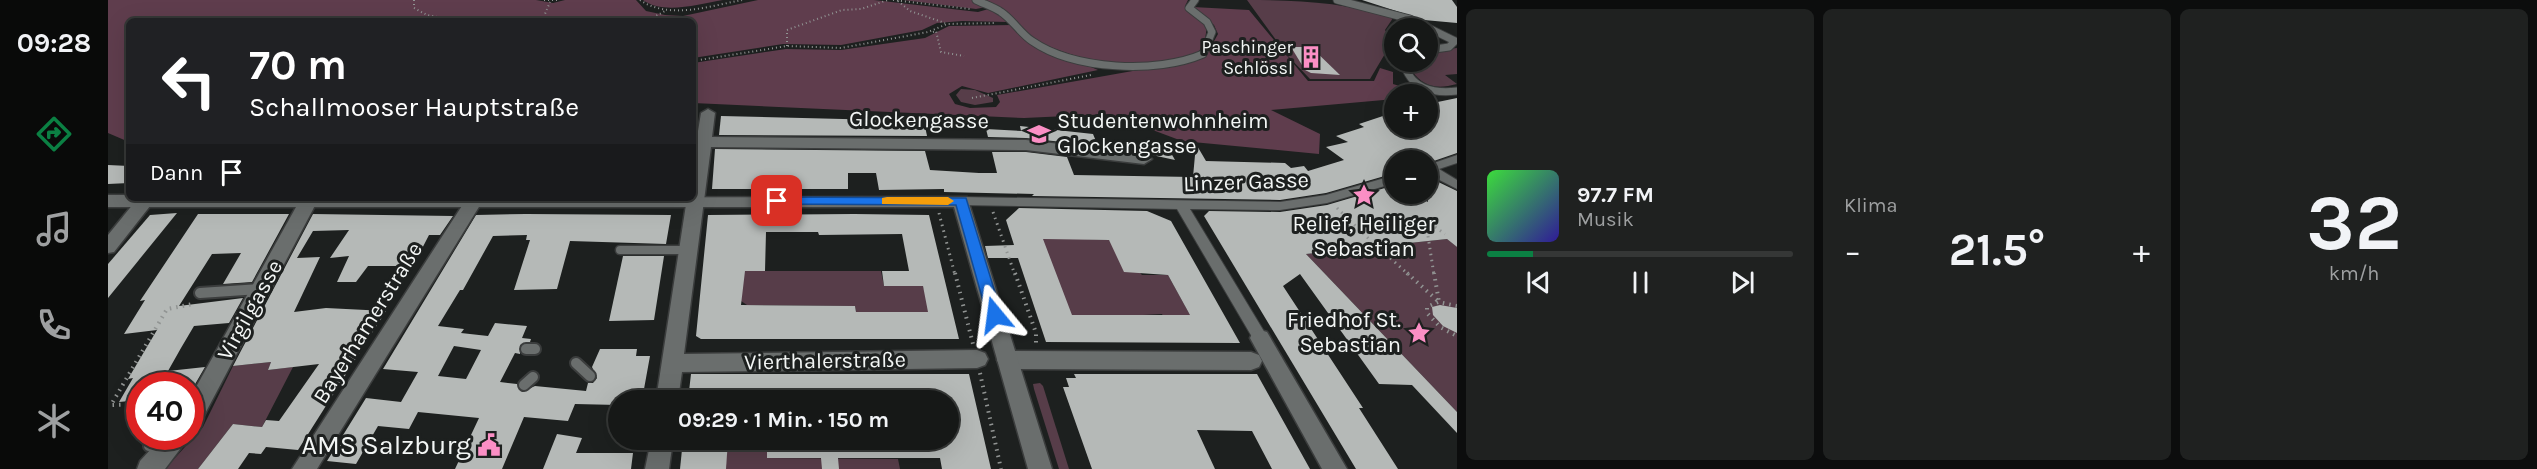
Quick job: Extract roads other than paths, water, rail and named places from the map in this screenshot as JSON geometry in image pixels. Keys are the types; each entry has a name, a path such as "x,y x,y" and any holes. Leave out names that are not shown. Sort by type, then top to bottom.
{"street":[{"path":"696,166 698,142 708,113"},
{"name":"Glockengasse","path":"698,142 923,142 1026,145 1144,159"},
{"path":"1438,166 1457,159"},
{"path":"1438,175 1457,186"},
{"name":"Linzer Gasse","path":"961,201 1280,206 1327,199 1384,182"},
{"path":"108,201 145,201"},
{"path":"108,247 145,201"},
{"name":"Virgilgasse","path":"204,394 309,201"},
{"path":"391,201 961,201 1040,469"},
{"path":"668,390 693,201"},
{"name":"Bayerhamerstraße","path":"304,469 472,202"},
{"path":"1172,203 1260,338 1335,469"},
{"name":"Vierthalerstraße","path":"672,363 977,359"},
{"path":"1008,360 1251,361"},
{"path":"657,469 660,450"}],"lane":[{"path":"976,0 1004,14 1039,44 1078,58 1117,66 1163,64 1197,57 1209,45 1212,32 1210,25 1188,8 1195,0"},
{"path":"1337,0 1357,2 1407,18"},
{"path":"1438,33 1455,41 1449,47 1438,49"},
{"path":"1406,72 1414,83 1441,91 1457,91"},
{"path":"620,250 687,250"},
{"path":"200,298 261,288"},
{"path":"576,363 590,376"}],"place":[{"name":"Paschinger Schlössl","path":"1311,57"},
{"name":"Studentenwohnheim Glockengasse","path":"1039,134"},
{"name":"Relief, Heiliger Sebastian","path":"1364,195"},
{"name":"Friedhof St. Sebastian","path":"1419,333"},
{"name":"AMS Salzburg","path":"489,445"}]}
